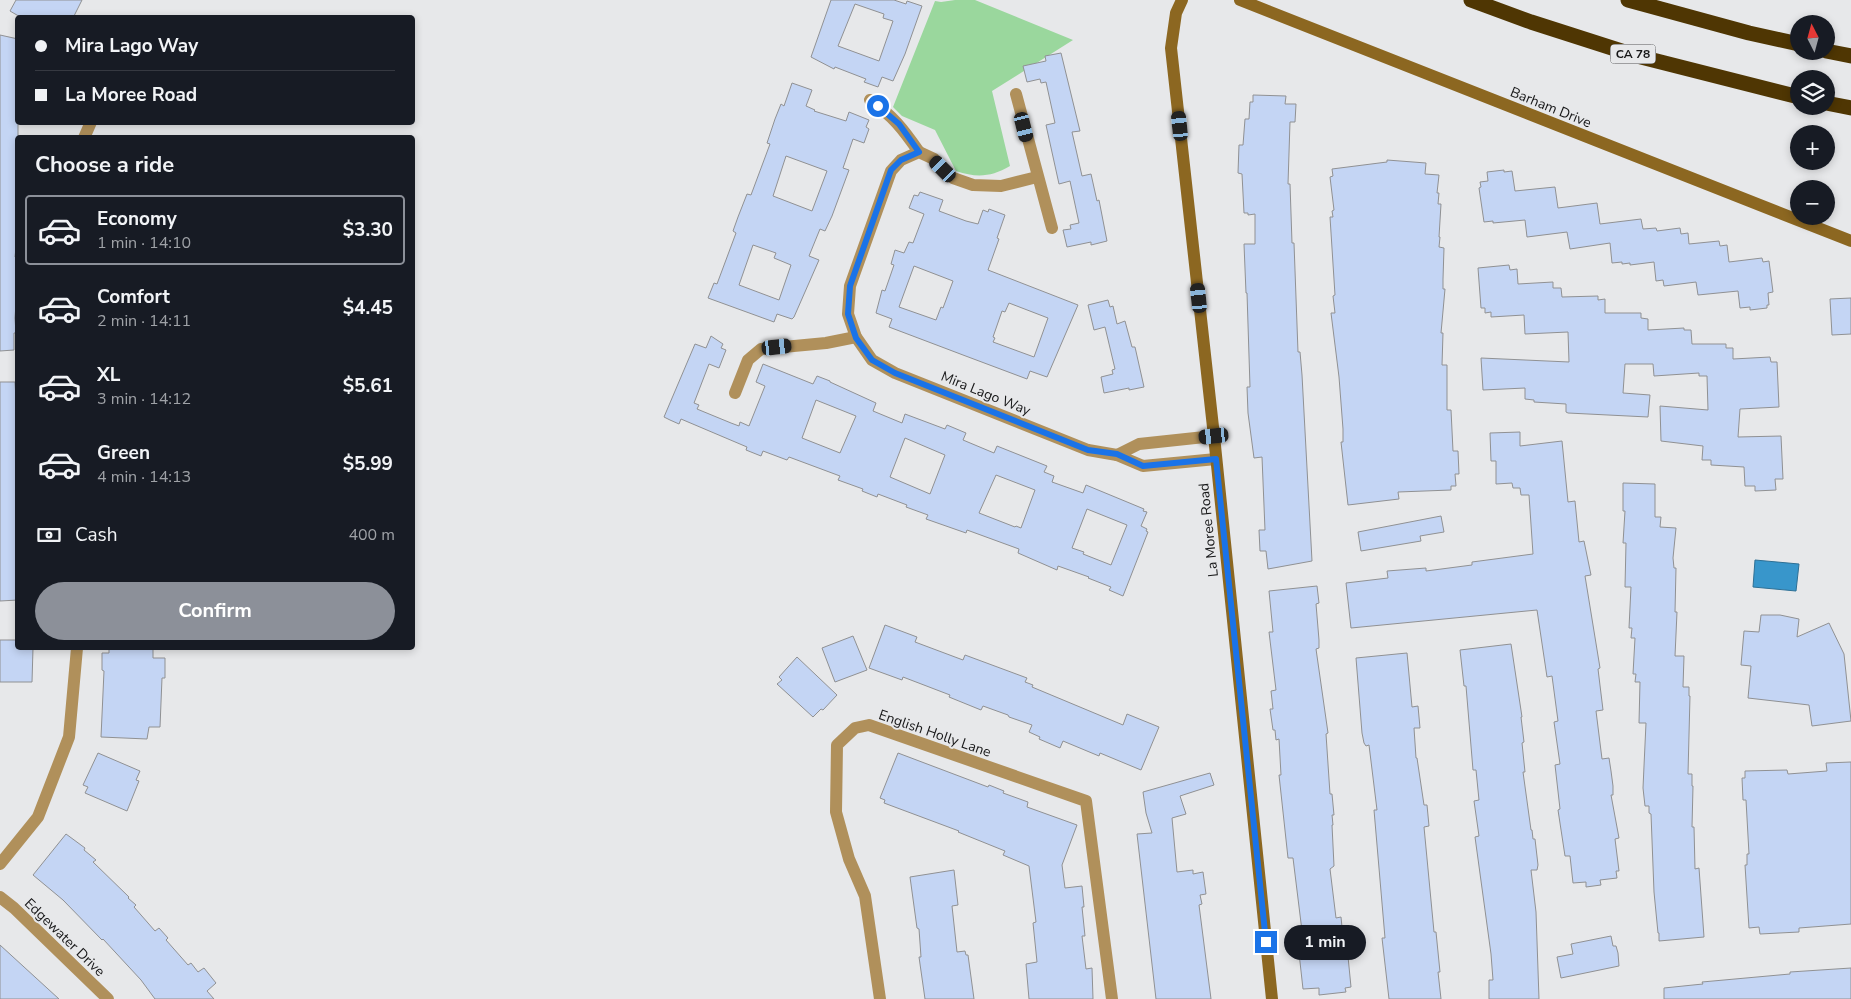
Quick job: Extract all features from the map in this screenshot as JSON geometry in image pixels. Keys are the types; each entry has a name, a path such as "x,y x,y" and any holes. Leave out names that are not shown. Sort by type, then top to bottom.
{"highway":[{"name":"CA 78","path":"1471,0 1531,22 1637,56 1790,95"},
{"path":"1628,0 1749,33 1790,42"},
{"path":"1835,53 1851,56"},
{"path":"1835,105 1851,108"}],"street":[{"name":"La Moree Road","path":"1182,0 1176,13 1171,48 1214,436 1272,999"},
{"name":"Barham Drive","path":"1240,0 1851,241"},
{"path":"1016,94 1052,228"},
{"path":"870,100 887,112 899,124 919,152 934,159 953,178 973,185 1001,186 1037,177"},
{"name":"Mira Lago Way","path":"919,152 901,160 891,170 850,286 848,314 856,338 872,360 895,373 1088,450 1117,454 1143,466 1216,459"},
{"path":"735,393 748,360 761,349 826,343 856,338"},
{"path":"1117,454 1139,444 1214,436"},
{"path":"0,864 38,817 69,737 77,650"},
{"name":"English Holly Lane","path":"880,999 865,896 849,859 836,812 837,745 855,728 869,725 1086,801 1112,999"},
{"name":"Edgewater Drive","path":"0,897 14,908 108,999"}],"green space":[{"path":"975,0 1073,40 992,91 1010,166 990,174 971,175 956,171 935,130 902,116 893,107 935,1"}],"water":[{"path":"1755,560 1799,564 1796,591 1753,587"}],"building":[{"path":"16,0 82,0 74,15 17,15 10,11"},
{"path":"831,0 894,0 906,4 907,1 922,6 893,81 882,77 878,87 864,82 866,79 835,67 834,69 811,57","holes":["855,4 884,14 883,18 893,21 879,61 838,46"]},
{"path":"0,35 15,38 15,125 18,125 18,135 15,135 14,350 0,351"},
{"path":"1061,53 1080,131 1072,132 1082,176 1091,174 1097,201 1099,200 1107,241 1091,245 1091,242 1067,247 1063,230 1071,229 1070,225 1079,223 1070,181 1059,184 1046,125 1055,123 1046,82 1041,83 1040,79 1027,82 1023,66 1046,61 1045,56"},
{"path":"792,83 812,90 806,106 814,111 846,121 849,112 869,120 866,127 869,129 864,143 853,139 843,168 849,170 832,216 825,231 820,229 809,256 819,260 794,317 792,319 777,314 774,322 708,298 714,283 717,284 736,233 733,231 747,194 751,195 770,144 767,143 781,104 784,106","holes":["786,156 827,171 812,211 773,196","753,245 776,253 774,258 791,265 779,300 739,285"]},
{"path":"1253,95 1286,96 1285,104 1296,104 1295,122 1290,122 1288,184 1290,184 1292,243 1294,243 1298,352 1300,352 1302,375 1312,561 1268,569 1266,551 1260,551 1259,530 1265,530 1262,457 1254,458 1248,413 1247,387 1250,387 1244,244 1255,244 1255,214 1248,215 1248,213 1244,213 1242,174 1238,173 1239,145 1243,145 1245,119 1249,119 1250,102 1253,102"},
{"path":"1387,160 1426,163 1425,174 1439,175 1437,193 1439,193 1438,204 1441,204 1439,247 1444,248 1443,289 1445,289 1441,333 1443,333 1442,365 1447,365 1447,410 1451,410 1453,451 1458,451 1459,474 1455,474 1456,486 1451,486 1451,490 1398,492 1399,499 1348,505 1341,442 1343,442 1343,429 1339,377 1331,313 1335,313 1333,296 1335,295 1330,217 1333,217 1332,211 1334,210 1330,177 1333,176 1332,169 1387,162"},
{"path":"1504,170 1504,172 1512,171 1515,191 1555,187 1558,208 1597,203 1600,224 1641,219 1643,229 1656,228 1657,231 1680,228 1681,234 1688,233 1689,244 1719,241 1720,246 1727,245 1729,262 1762,258 1763,262 1769,261 1773,292 1768,293 1769,305 1767,305 1767,308 1750,310 1750,307 1740,308 1738,291 1698,295 1696,282 1664,286 1663,280 1656,281 1654,262 1630,265 1630,263 1622,264 1622,262 1612,263 1610,243 1570,249 1567,232 1527,237 1525,220 1484,222 1479,188 1481,187 1480,182 1488,181 1487,172"},
{"path":"920,192 943,200 939,211 978,224 983,210 988,212 989,209 1005,215 988,270 1078,305 1047,377 1030,371 1027,379 889,327 892,319 876,313 882,290 885,291 894,265 891,264 895,250 904,253 909,242 913,243 924,214 909,208 914,195 918,196","holes":["914,266 953,281 943,308 941,307 936,320 899,307","1009,303 1048,318 1034,357 993,342 1002,311 1005,312"]},
{"path":"1509,265 1510,270 1517,269 1518,284 1553,282 1553,288 1561,288 1562,297 1598,296 1598,300 1605,299 1605,313 1641,313 1641,318 1648,319 1648,330 1684,328 1684,330 1691,330 1692,344 1726,344 1726,348 1733,348 1733,359 1770,357 1771,362 1777,362 1779,407 1740,409 1738,437 1781,436 1783,479 1775,479 1776,490 1755,491 1755,486 1745,486 1744,467 1711,465 1711,460 1702,460 1703,446 1661,441 1660,406 1708,410 1707,376 1699,376 1699,373 1654,376 1653,364 1625,364 1623,393 1650,395 1648,417 1568,413 1566,412 1566,404 1534,402 1534,400 1525,399 1525,388 1483,390 1481,358 1569,362 1568,332 1525,334 1524,315 1491,317 1491,312 1485,313 1485,308 1481,308 1478,268"},
{"path":"1851,298 1851,334 1832,335 1830,299"},
{"path":"1108,300 1110,307 1113,306 1117,324 1125,321 1132,347 1135,347 1144,387 1104,393 1101,377 1113,374 1112,370 1115,369 1105,327 1094,330 1088,305"},
{"path":"711,336 723,344 721,348 726,350 719,368 709,364 694,403 699,405 697,409 739,426 740,422 749,426 765,386 756,382 763,364 813,384 817,376 830,381 876,403 873,411 902,423 905,414 945,429 947,425 966,433 963,440 994,453 997,446 1047,466 1044,472 1054,476 1052,482 1083,493 1086,485 1144,509 1143,511 1147,512 1141,526 1147,529 1146,531 1148,532 1123,596 1109,590 1111,587 1089,577 1058,566 1057,570 1018,553 1019,549 967,530 966,533 926,519 928,515 906,507 907,505 878,494 877,497 862,491 863,489 838,480 840,476 789,457 787,460 763,451 761,456 746,450 747,447 681,419 679,424 664,417 695,344 706,348","holes":["816,400 856,416 840,453 802,438","905,438 945,455 930,494 890,477","996,475 1035,490 1021,528 979,513","1087,509 1127,525 1111,565 1072,548"]},
{"path":"0,382 15,382 15,600 0,601"},
{"path":"1520,432 1520,446 1562,441 1568,502 1575,501 1579,542 1584,541 1591,575 1585,576 1600,668 1598,669 1603,710 1596,711 1602,759 1609,758 1613,786 1613,795 1611,795 1619,838 1615,839 1619,871 1616,871 1617,878 1600,880 1601,885 1586,887 1586,882 1573,883 1570,856 1565,856 1558,810 1560,809 1555,765 1560,764 1554,722 1558,721 1552,676 1547,677 1537,610 1351,628 1346,583 1388,578 1387,571 1426,568 1426,571 1472,565 1472,562 1533,554 1529,495 1521,495 1520,488 1513,488 1512,483 1496,484 1496,461 1491,461 1490,433"},
{"path":"1623,483 1655,484 1655,517 1661,517 1660,527 1676,528 1673,558 1674,568 1676,568 1675,612 1677,612 1675,656 1684,656 1683,687 1689,687 1690,696 1688,774 1692,774 1692,827 1694,827 1695,869 1699,868 1704,937 1659,941 1654,892 1651,814 1649,813 1649,806 1645,806 1643,788 1646,723 1639,723 1640,682 1635,682 1636,674 1633,674 1635,638 1631,638 1632,628 1629,628 1631,587 1625,587 1626,543 1623,543 1625,511 1623,511"},
{"path":"1441,516 1444,532 1420,536 1421,541 1361,551 1358,532"},
{"path":"1317,586 1319,603 1316,604 1319,648 1316,649 1328,733 1326,734 1330,794 1332,794 1334,815 1332,815 1332,825 1334,866 1330,869 1336,918 1341,917 1342,927 1345,926 1351,987 1345,988 1346,992 1319,995 1319,988 1303,989 1298,944 1298,931 1302,931 1293,858 1288,858 1279,775 1281,775 1279,739 1276,740 1270,709 1273,709 1271,691 1276,690 1269,632 1273,632 1269,591"},
{"path":"1761,615 1780,615 1799,619 1797,637 1829,623 1844,654 1851,721 1812,726 1809,705 1748,698 1751,666 1741,665 1744,631 1759,632"},
{"path":"885,625 917,637 915,642 963,660 965,655 1027,678 1025,682 1033,685 1032,687 1123,725 1127,714 1159,727 1141,770 1100,753 1099,756 1063,741 1060,748 1039,739 1040,737 1029,732 1032,725 983,706 981,710 949,697 950,695 903,677 902,680 869,668"},
{"path":"853,636 867,670 835,682 822,648"},
{"path":"0,640 15,640 15,650 33,650 32,682 0,682"},
{"path":"1511,644 1522,717 1525,772 1523,772 1538,865 1537,870 1531,870 1536,912 1539,999 1489,999 1489,980 1493,980 1491,954 1475,837 1479,836 1474,801 1479,800 1476,770 1473,770 1466,686 1464,686 1460,650"},
{"path":"109,650 153,650 153,658 165,658 165,678 162,678 160,727 149,727 147,739 101,737 104,671 102,670 102,653 109,653"},
{"path":"1407,653 1412,707 1418,706 1420,728 1414,728 1416,758 1424,805 1427,805 1429,826 1424,827 1434,932 1436,932 1440,972 1438,972 1441,999 1389,999 1382,938 1385,938 1374,810 1377,810 1369,745 1366,746 1364,743 1362,733 1356,658"},
{"path":"797,657 837,695 823,710 821,709 813,717 777,684 782,680 779,677"},
{"path":"98,753 140,771 136,780 139,781 127,811 85,793 88,787 83,785"},
{"path":"898,753 988,787 989,785 1004,791 1003,793 1028,802 1027,807 1077,825 1062,865 1065,888 1082,886 1085,936 1082,936 1086,969 1092,968 1093,999 1029,999 1026,964 1037,962 1033,923 1036,922 1029,866 1003,855 1005,851 959,831 884,803 885,800 880,798"},
{"path":"1851,762 1851,924 1799,928 1799,932 1760,934 1759,927 1749,928 1745,865 1747,865 1747,854 1749,854 1746,800 1743,800 1742,778 1745,778 1745,771 1787,770 1788,774 1827,771 1826,763"},
{"path":"1210,773 1214,785 1180,796 1186,814 1172,818 1177,872 1193,870 1193,874 1203,872 1206,894 1200,895 1202,904 1199,905 1211,999 1156,999 1137,834 1152,833 1146,813 1143,792"},
{"path":"66,834 85,848 84,850 96,860 93,862 129,897 136,905 134,907 155,931 159,928 168,938 166,940 188,965 191,963 198,972 204,968 216,983 207,991 214,999 155,999 141,980 103,939 63,900 33,875"},
{"path":"954,870 958,905 952,906 957,952 965,951 966,955 968,955 974,999 925,999 919,957 921,957 919,929 917,928 910,877"},
{"path":"1611,936 1613,946 1616,946 1618,953 1619,966 1561,978 1557,957 1573,954 1571,944"},
{"path":"0,945 59,999 0,999"},
{"path":"1851,968 1851,999 1664,999 1664,988 1703,984 1702,982 1790,974 1790,972"}],"route":[{"path":"878,106 899,124 919,152 901,160 891,170 850,286 848,314 856,338 872,360 895,373 1047,434 1088,450 1117,454 1143,466 1216,459 1266,942"}]}
